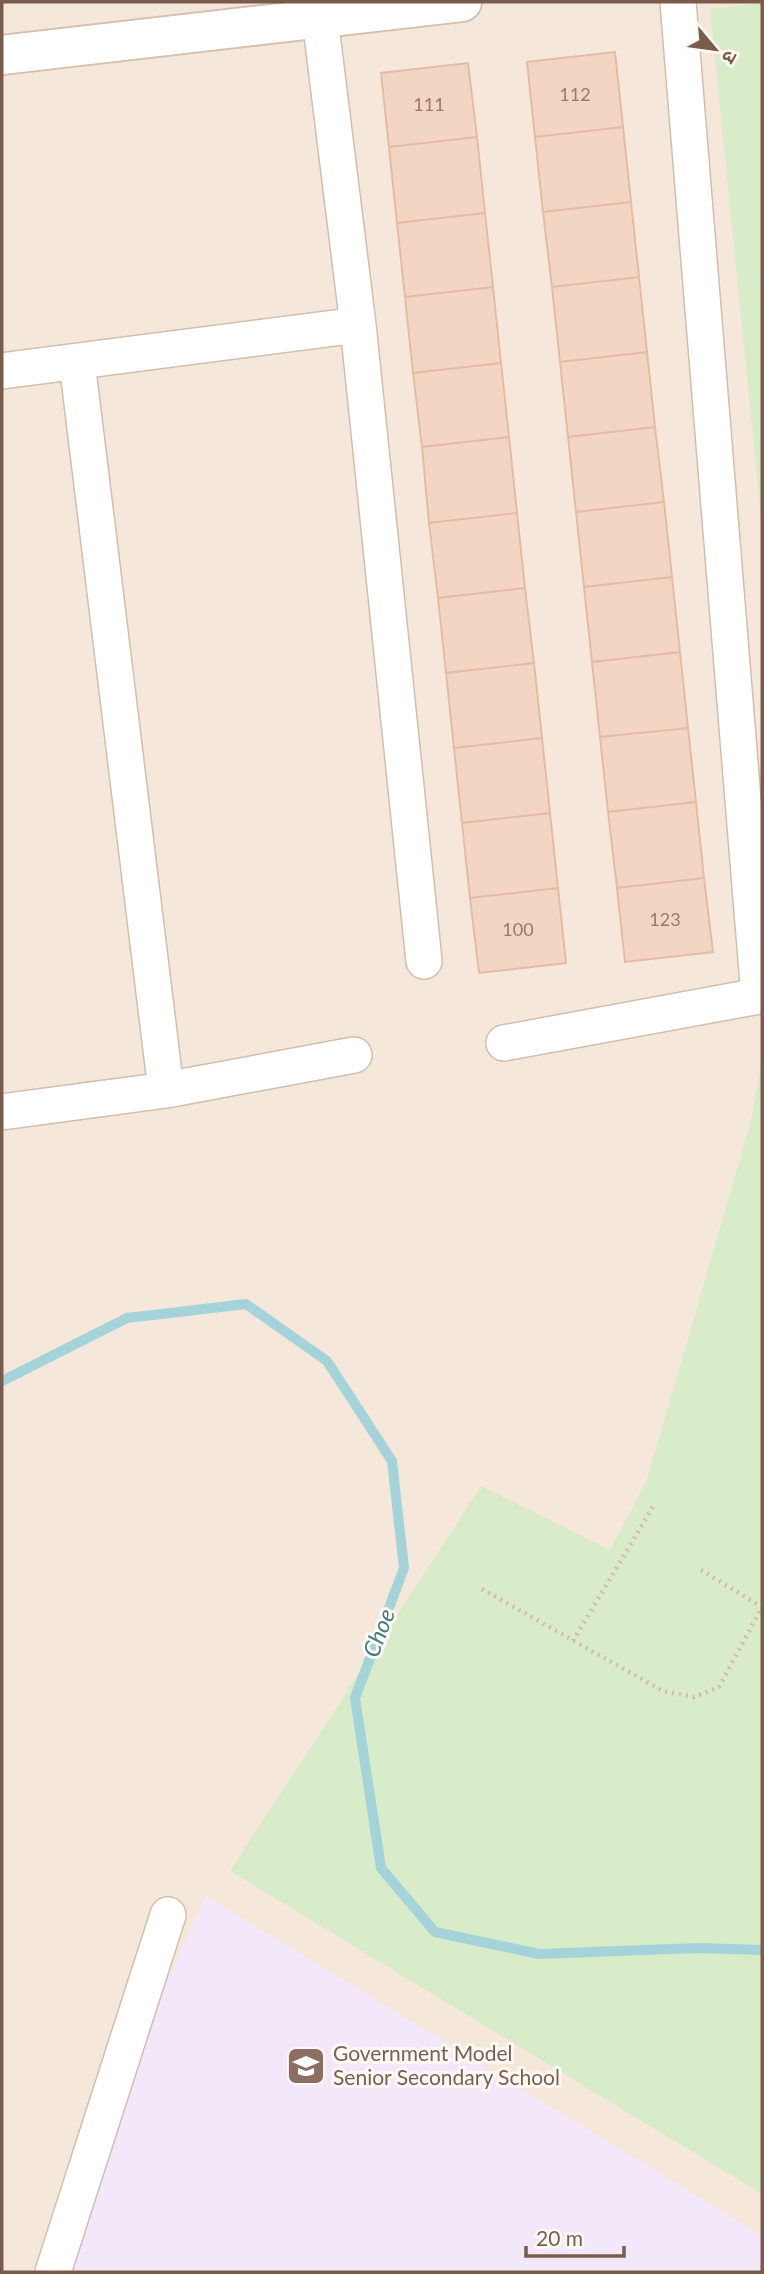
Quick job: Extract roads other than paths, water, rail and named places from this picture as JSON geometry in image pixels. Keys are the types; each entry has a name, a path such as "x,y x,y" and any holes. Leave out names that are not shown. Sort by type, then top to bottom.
{"street":[{"path":"2,55 319,10 462,2"},
{"path":"504,1043 759,996 678,2"},
{"path":"319,10 358,326 424,961"},
{"path":"2,371 358,326"},
{"path":"77,362 166,1090"},
{"path":"2,1111 166,1090 354,1055"},
{"path":"53,2272 168,1915"}],"waterway":[{"name":"Choe","path":"2,1381 127,1318 246,1304 327,1361 392,1461 404,1568 355,1698 381,1868 435,1932 539,1954 698,1948 762,1950"}],"place":[{"name":"Government Model Senior Secondary School","path":"306,2066"}]}
